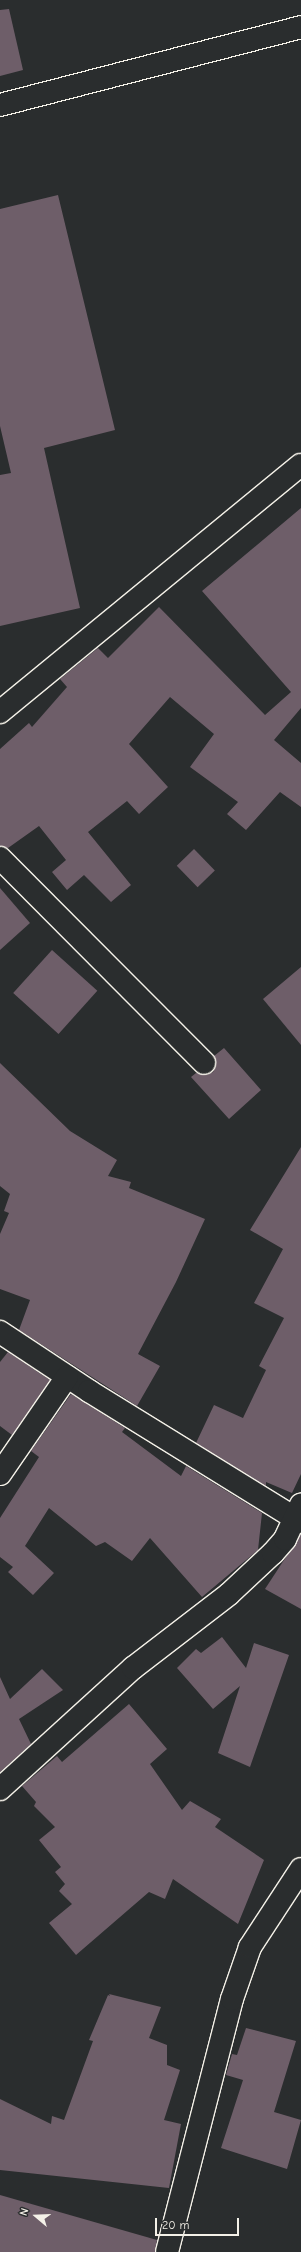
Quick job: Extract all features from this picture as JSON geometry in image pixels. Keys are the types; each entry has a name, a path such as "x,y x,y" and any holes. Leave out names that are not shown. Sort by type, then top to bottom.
{"street":[{"path":"0,105 301,27"},
{"path":"0,712 301,465"},
{"path":"0,858 204,1063"},
{"path":"0,1332 67,1377 299,1515 285,1539 273,1553 228,1594 133,1668 0,1789"},
{"path":"0,1474 67,1377"},
{"path":"167,2252 232,1999 250,1947 301,1869"}],"building":[{"path":"9,9 23,70 0,76 0,10"},
{"path":"58,195 115,430 44,448 80,608 0,626 0,475 11,473 0,426 0,209"},
{"path":"301,508 301,708 274,740 301,763 301,807 280,792 246,830 227,814 238,802 190,767 214,734 170,697 129,744 168,787 139,814 127,801 88,832 131,885 111,902 84,875 67,890 52,872 66,860 39,826 8,848 0,846 0,749 29,723 32,727 67,687 60,679 98,648 108,658 159,607 265,715 291,692 202,591"},
{"path":"194,849 215,871 198,887 177,866"},
{"path":"0,888 30,923 0,950"},
{"path":"52,950 97,991 59,1034 13,993"},
{"path":"301,967 301,1045 263,999"},
{"path":"224,1048 261,1090 229,1119 191,1077 196,1073 207,1075 213,1072 216,1066 214,1056"},
{"path":"0,1063 70,1131 117,1160 108,1176 131,1182 129,1188 205,1219 176,1282 138,1354 160,1366 137,1406 19,1330 30,1300 0,1289 0,1234 9,1213 4,1211 10,1194 0,1186"},
{"path":"301,1147 301,1474 292,1493 266,1482 266,1486 196,1443 214,1405 243,1418 266,1370 259,1366 284,1318 254,1303 283,1249 250,1230"},
{"path":"8,1352 50,1380 12,1435 0,1426 0,1362"},
{"path":"71,1394 125,1428 122,1432 181,1476 186,1466 262,1513 258,1550 202,1597 150,1538 132,1561 105,1542 96,1546 49,1508 25,1546 54,1573 33,1595 8,1572 13,1567 0,1557 0,1518 39,1457 31,1451"},
{"path":"301,1534 301,1609 265,1589"},
{"path":"222,1637 246,1668 254,1643 289,1655 250,1767 218,1753 240,1686 213,1709 177,1668 196,1649 201,1653"},
{"path":"42,1669 63,1690 19,1719 31,1744 0,1772 0,1677 10,1699"},
{"path":"129,1704 167,1749 150,1764 182,1810 190,1801 221,1819 215,1827 264,1860 238,1924 173,1879 165,1899 149,1892 76,1955 49,1923 72,1904 59,1891 65,1884 55,1872 61,1867 39,1840 55,1827 34,1806 36,1802 22,1786 57,1756 62,1762"},
{"path":"109,1994 161,2007 149,2038 167,2045 167,2065 180,2070 164,2120 181,2124 169,2188 0,2170 0,2099 51,2124 52,2116 64,2120 93,2041 89,2040 108,1995 110,1996"},
{"path":"246,2028 296,2041 274,2112 301,2120 287,2169 221,2148 243,2080 226,2075 232,2054 237,2055"},
{"path":"0,2195 157,2240 155,2252 0,2252"}]}
